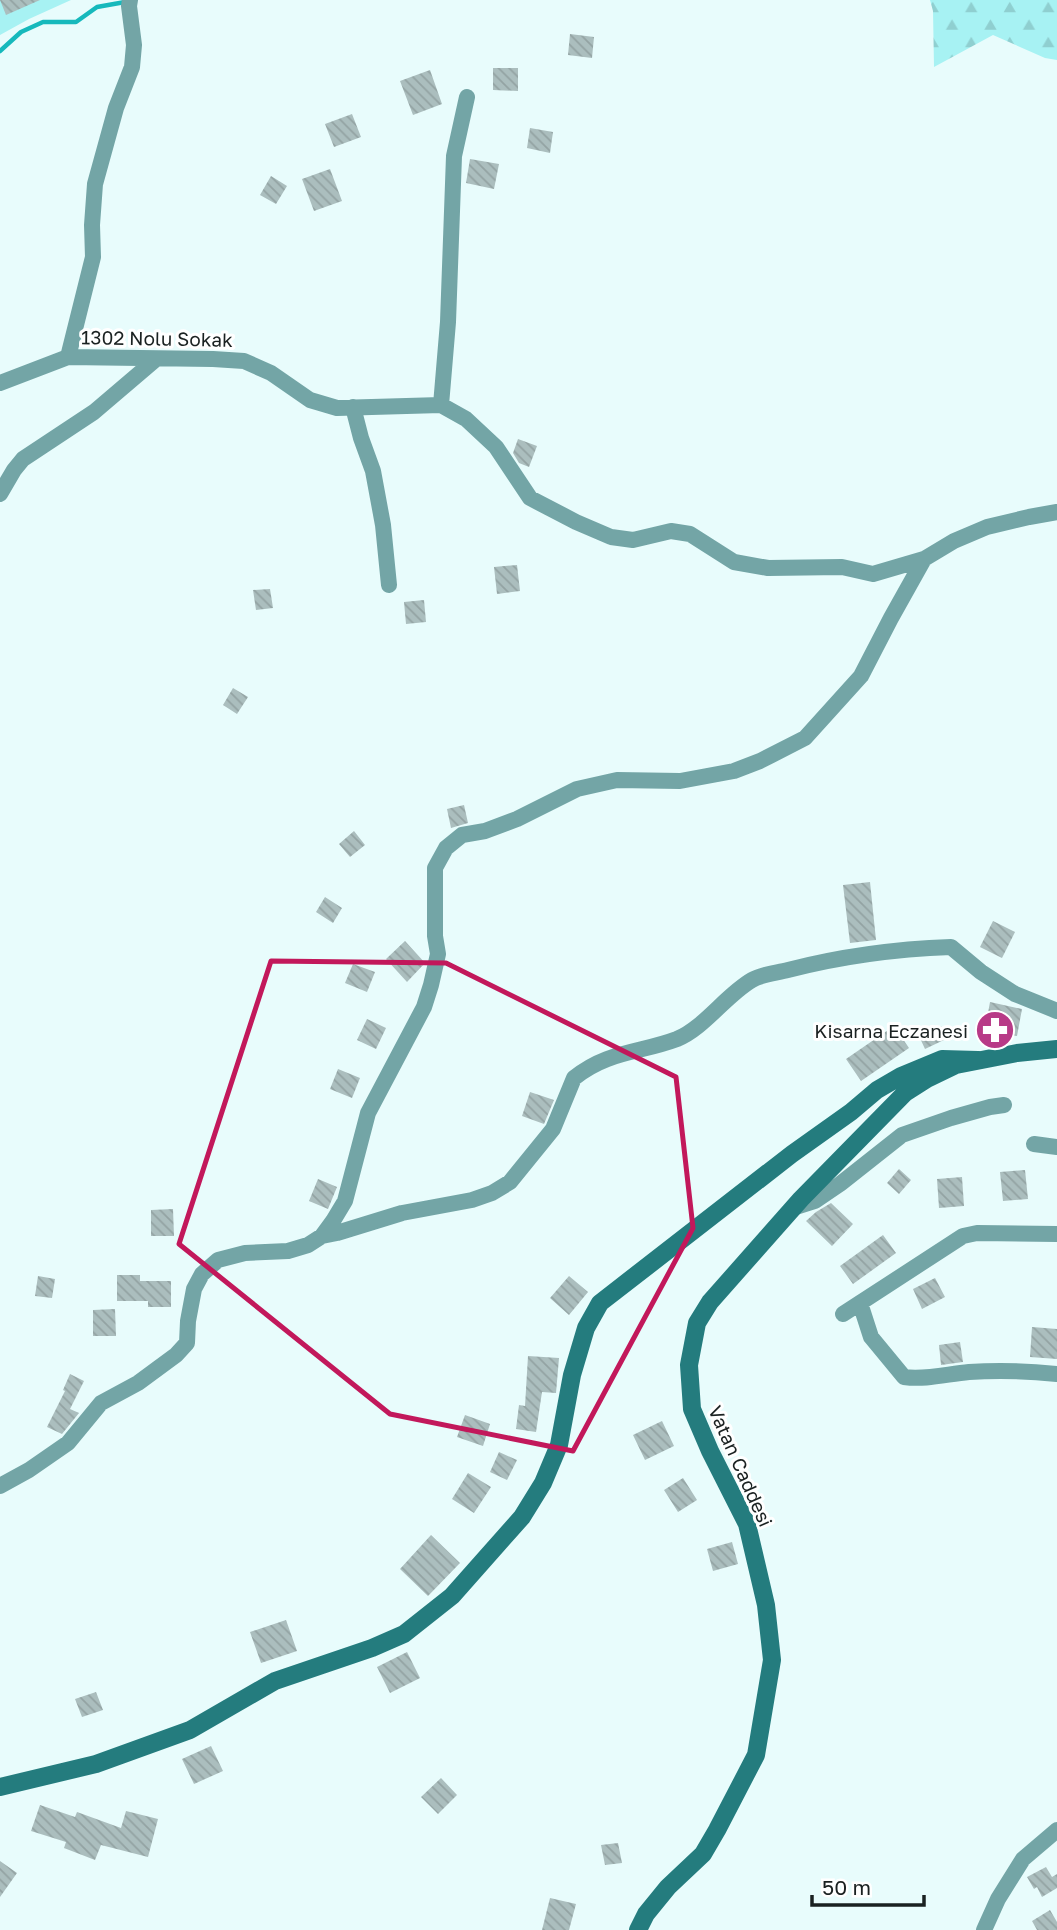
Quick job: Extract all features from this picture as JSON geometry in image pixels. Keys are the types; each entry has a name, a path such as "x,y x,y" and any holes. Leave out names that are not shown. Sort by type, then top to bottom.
{"street":[{"path":"0,383 68,357 93,257 95,184 116,108 132,67 134,45 129,3"},
{"path":"467,97 454,156 448,321 441,405 466,419 496,447 530,498 611,537 633,540 671,531 690,534 734,562 768,568 842,566 873,574 924,559 954,541 987,527 1057,512"},
{"name":"1302 Nolu Sokak","path":"68,357 244,361 271,373 310,400 337,408 441,405"},
{"path":"0,494 23,459 94,412 155,360"},
{"path":"353,407 360,438 373,471 383,525 389,585"},
{"path":"0,1486 68,1443 101,1403 138,1382 176,1355 187,1343 194,1289 202,1274 218,1260 245,1253 288,1251 308,1245 321,1236 333,1221 345,1201 368,1113 424,1007 438,954 435,936 435,868 446,848 462,835 485,831 517,819 577,789 617,780 680,781 734,771 805,738 862,676 924,559"},
{"path":"321,1236 402,1213 472,1200 492,1193 510,1182 553,1129 574,1078 580,1073 607,1058 679,1038 755,978 850,956 906,948 951,947 981,972 1015,994 1057,1011"},
{"name":"Vatan Caddesi","path":"638,1930 646,1914 668,1887 703,1854 756,1755 772,1660 766,1605 747,1524 691,1409 689,1365 697,1323 710,1302 793,1208 905,1093 956,1065 1017,1053 1057,1049"},
{"path":"0,1787 96,1764 190,1730 275,1681 372,1648 404,1634 452,1596 522,1517 543,1483 559,1445 572,1375 586,1328 600,1303 877,1090 901,1076 942,1059 978,1060"},
{"path":"793,1208 815,1201 902,1135 951,1118 1004,1105"},
{"path":"1034,1144 1057,1147"},
{"path":"843,1314 963,1237 977,1233 1057,1234"},
{"path":"860,1303 871,1337 904,1377 919,1379 970,1372 1017,1370 1057,1374"},
{"path":"984,1930 998,1899 1023,1860 1057,1830"}],"highlighted area":[{"path":"271,961 446,963 676,1077 693,1228 573,1451 390,1414 179,1244"}],"green space":[{"path":"0,0 71,0 0,35"},
{"path":"930,0 1057,0 1057,60 1045,58 993,35 934,67 933,11"}],"building":[{"path":"0,0 40,0 6,15"},
{"path":"570,34 594,37 592,58 568,55"},
{"path":"493,68 518,68 518,91 493,90"},
{"path":"430,70 442,104 413,115 400,81"},
{"path":"352,114 361,137 334,147 325,124"},
{"path":"530,128 553,132 550,153 527,148"},
{"path":"470,159 499,164 494,189 466,183"},
{"path":"330,169 342,201 314,211 302,179"},
{"path":"271,176 287,186 276,204 260,195"},
{"path":"518,439 537,446 529,467 519,463 513,453"},
{"path":"517,565 520,591 497,594 494,567"},
{"path":"270,589 273,608 256,610 253,590"},
{"path":"424,600 426,622 406,624 404,602"},
{"path":"233,688 248,697 237,714 223,705"},
{"path":"464,805 468,823 451,828 447,809"},
{"path":"354,831 365,845 350,857 339,844"},
{"path":"870,882 876,940 850,943 843,885"},
{"path":"325,897 342,908 333,923 316,912"},
{"path":"993,921 1015,932 1002,958 980,947"},
{"path":"405,941 425,963 407,982 386,959"},
{"path":"353,964 375,972 367,992 345,983"},
{"path":"990,1002 1022,1009 1017,1036 985,1030"},
{"path":"367,1019 386,1028 376,1049 357,1040"},
{"path":"894,1026 909,1048 861,1081 846,1059"},
{"path":"941,1026 946,1039 925,1049 919,1036"},
{"path":"338,1069 360,1078 352,1098 330,1089"},
{"path":"530,1092 554,1100 544,1124 522,1116"},
{"path":"899,1169 911,1180 899,1194 887,1183"},
{"path":"1025,1170 1028,1199 1003,1201 1000,1172"},
{"path":"962,1177 964,1206 939,1208 937,1179"},
{"path":"318,1179 337,1187 328,1209 309,1201"},
{"path":"831,1203 853,1224 832,1246 806,1221"},
{"path":"173,1209 174,1236 151,1236 151,1210"},
{"path":"883,1235 896,1253 853,1284 840,1266"},
{"path":"117,1275 140,1275 140,1281 171,1281 171,1307 148,1307 148,1301 117,1301"},
{"path":"38,1276 55,1279 52,1298 35,1296"},
{"path":"569,1276 588,1292 569,1315 550,1298"},
{"path":"935,1278 945,1297 922,1309 913,1289"},
{"path":"115,1309 116,1336 93,1336 93,1310"},
{"path":"1032,1327 1057,1329 1057,1359 1030,1357"},
{"path":"960,1342 963,1362 941,1365 939,1345"},
{"path":"528,1356 559,1358 556,1393 542,1392 536,1432 516,1429 519,1405 525,1406"},
{"path":"70,1374 84,1381 70,1409 79,1413 62,1434 47,1427 65,1391 63,1390"},
{"path":"465,1415 490,1424 483,1446 457,1437"},
{"path":"662,1421 674,1446 645,1460 633,1435"},
{"path":"499,1452 517,1460 507,1480 490,1472"},
{"path":"468,1473 491,1487 474,1513 452,1499"},
{"path":"683,1478 697,1500 678,1512 664,1490"},
{"path":"431,1535 460,1563 428,1596 400,1569"},
{"path":"732,1542 738,1564 713,1571 707,1549"},
{"path":"286,1620 297,1651 261,1663 250,1632"},
{"path":"407,1652 420,1678 390,1693 377,1667"},
{"path":"96,1692 103,1710 82,1717 75,1699"},
{"path":"211,1746 223,1771 194,1784 182,1759"},
{"path":"441,1778 457,1795 438,1814 421,1797"},
{"path":"40,1805 75,1817 77,1812 121,1828 126,1811 158,1819 148,1857 101,1845 95,1860 64,1848 66,1842 31,1831"},
{"path":"618,1843 622,1863 605,1865 601,1845"},
{"path":"0,1861 17,1873 0,1897"},
{"path":"1046,1867 1052,1877 1057,1874 1057,1888 1042,1897 1027,1877"},
{"path":"550,1898 576,1904 569,1930 542,1930"},
{"path":"1050,1910 1057,1922 1057,1930 1037,1930 1032,1921"}],"waterway":[{"path":"0,51 21,32 43,22 76,22 97,7 125,2"}],"place":[{"name":"Kisarna Eczanesi","path":"995,1030"}]}
